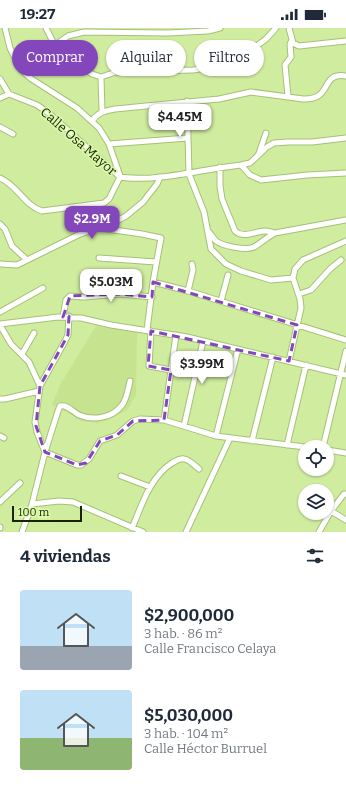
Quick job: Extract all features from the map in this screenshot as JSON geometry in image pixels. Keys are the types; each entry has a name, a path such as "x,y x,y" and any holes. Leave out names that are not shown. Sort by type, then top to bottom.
{"street":[{"path":"0,178 9,182 34,208 42,211 104,203 109,199 120,176 109,144 99,128 77,108 24,74 10,48 5,28"},
{"path":"46,28 51,40"},
{"path":"62,40 68,36 84,32 168,33 208,31 220,28"},
{"path":"98,76 101,77 116,72 193,70 213,67 229,62 247,53 266,39 276,28"},
{"path":"289,28 293,43 299,46 346,41"},
{"path":"288,96 285,65 291,56 290,44 292,40"},
{"path":"92,121 102,111 140,105 219,99 246,92 257,92 308,99 316,97 322,93 332,78 337,75 346,76"},
{"path":"101,77 102,111"},
{"path":"0,79 9,94 0,98"},
{"name":"Calle Osa Mayor","path":"9,94 37,105 50,114 120,176"},
{"path":"187,102 189,174 201,205 211,249 217,257 233,268 271,280 293,278"},
{"path":"0,127 13,134"},
{"path":"259,154 266,133"},
{"path":"109,144 188,138"},
{"path":"120,176 132,179 189,174 220,167 241,165 250,162 267,147 279,142 312,142 346,138"},
{"path":"241,165 250,175 260,180 346,173"},
{"path":"220,167 222,199 238,234 244,235 266,231 275,233"},
{"path":"0,264 14,265 78,235 113,223 135,210 150,194 160,177"},
{"path":"208,231 219,242 246,249 254,247 275,233 346,220"},
{"path":"0,224 5,229 12,246 27,260"},
{"path":"100,228 161,238 152,282 149,331 149,366 171,370"},
{"path":"289,361 301,308 299,294 293,278 295,269 300,262 346,241"},
{"path":"99,258 156,262"},
{"path":"299,294 312,290 330,269 341,260"},
{"path":"188,291 193,270 192,264"},
{"path":"220,301 228,275"},
{"path":"152,282 188,291 346,340"},
{"path":"0,312 43,288"},
{"path":"152,297 120,294 68,297 66,300 68,335 40,389 35,422 37,432 45,452 77,465 82,465 89,458 100,441 117,435 133,421 140,419 164,420 216,436 298,446"},
{"path":"40,389 29,362 11,344 0,325 66,316 176,335 343,374"},
{"path":"22,354 34,333"},
{"path":"164,420 176,335"},
{"path":"184,426 203,341"},
{"path":"216,436 238,349"},
{"path":"325,440 343,374 346,350"},
{"path":"252,441 273,357"},
{"path":"287,445 306,365"},
{"path":"22,532 32,504 45,452 60,406 63,405 78,415 85,417 106,417 113,414 122,405 130,382"},
{"path":"0,399 5,399 40,389"},
{"path":"186,532 230,438"},
{"path":"334,451 346,453"},
{"path":"132,528 150,487 155,478 162,471 179,459 186,459 199,469"},
{"path":"121,476 150,487"},
{"path":"0,502 20,483"},
{"path":"334,507 345,494"},
{"path":"32,504 59,501 73,502 143,532"},
{"path":"334,513 346,520"},
{"path":"319,532 326,520"}],"highlighted area":[{"path":"153,282 297,325 289,361 151,331 148,366 171,370 164,420 133,421 117,435 100,441 86,463 77,465 45,452 36,426 40,386 68,335 69,316 63,317 70,296 120,294 152,297"}],"shaded area":[{"path":"96,326 137,332 136,395 127,410 108,420 97,423 81,421 52,405 60,385"}]}
